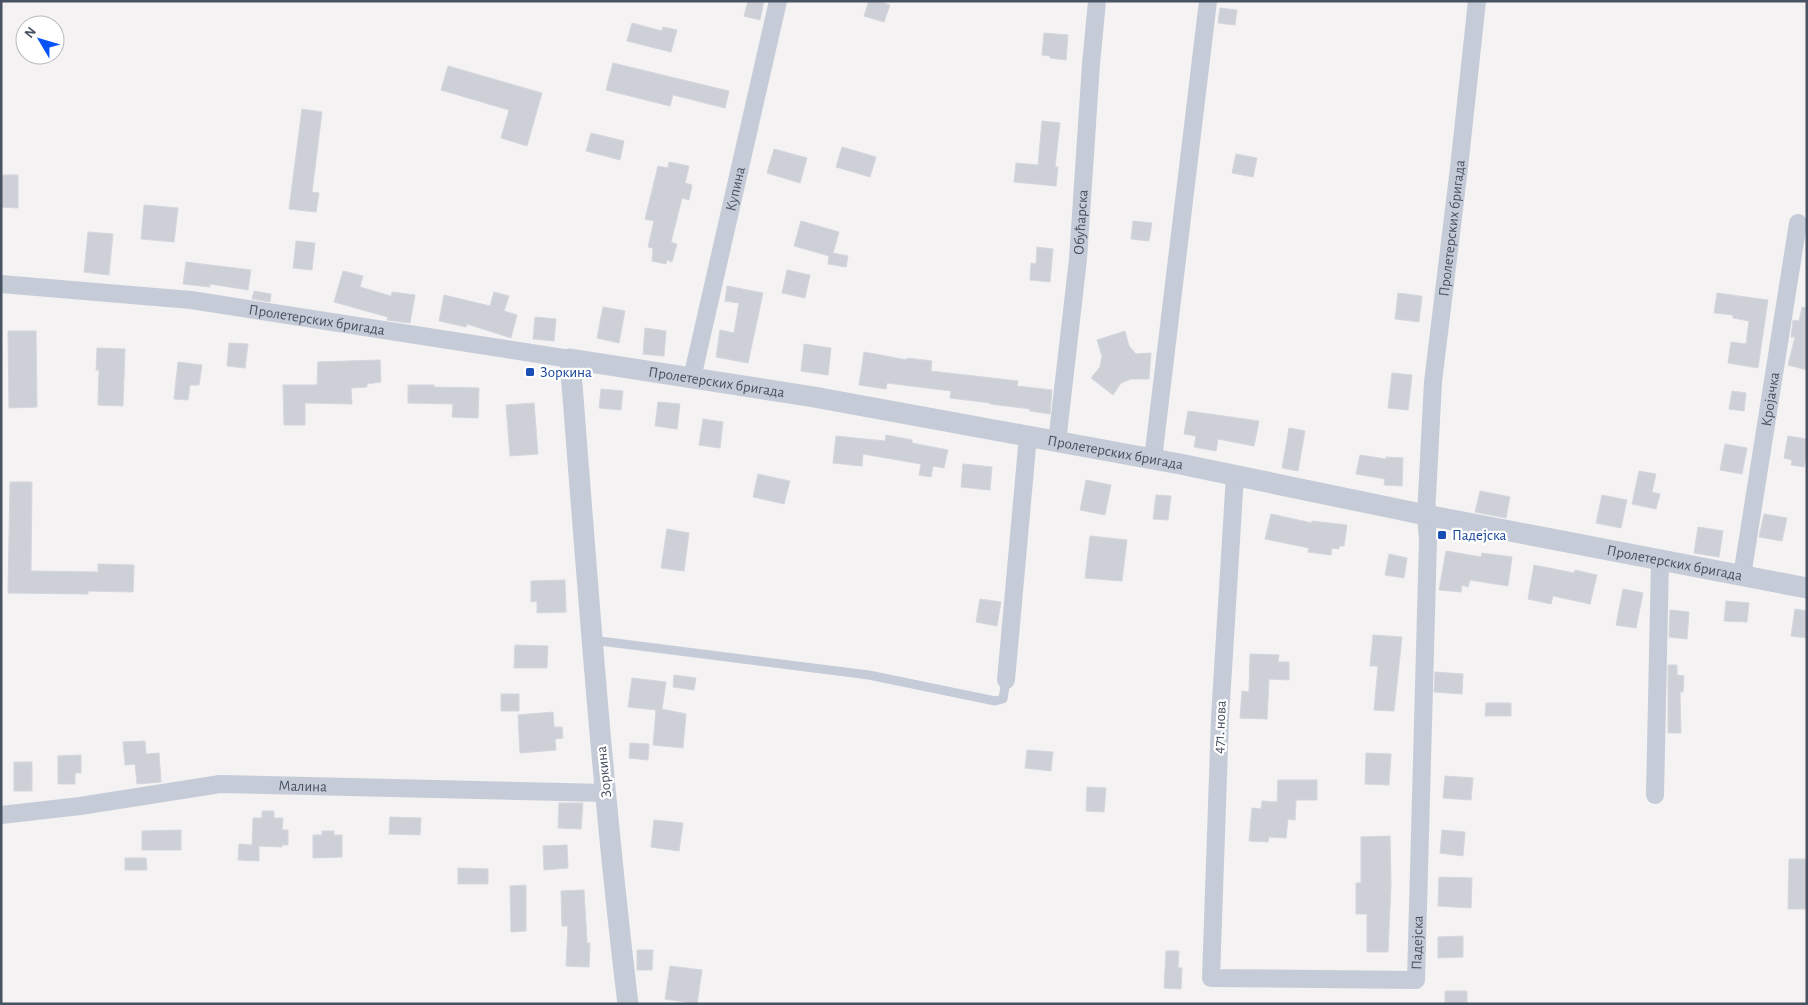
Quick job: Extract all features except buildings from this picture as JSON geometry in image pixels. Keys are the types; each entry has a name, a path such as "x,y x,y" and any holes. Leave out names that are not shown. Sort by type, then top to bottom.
{"street":[{"name":"Купина","path":"692,378 778,1"},
{"name":"Обућарска","path":"1057,442 1078,259 1097,1"},
{"path":"1153,459 1208,1"},
{"name":"Пролетерских бригада","path":"1426,515 1433,382 1477,1"},
{"name":"Кројачка","path":"1742,576 1798,223"},
{"name":"Пролетерских бригада","path":"1,284 191,300 814,397 1153,459 1426,515 1807,588"},
{"name":"Зоркина","path":"570,359 591,640 628,1004"},
{"path":"1006,680 1028,436"},
{"name":"471. нова","path":"1235,475 1220,718 1211,978 1416,980"},
{"name":"Падејска","path":"1416,980 1428,540 1426,515"},
{"path":"1655,795 1660,560"},
{"name":"Малина","path":"1,815 80,806 220,784 606,793"}],"lane":[{"path":"591,640 869,675 995,701 1003,699 1006,680"}],"place":[{"name":"Зоркина","path":"530,372"},
{"name":"Падејска","path":"1442,535"}]}
